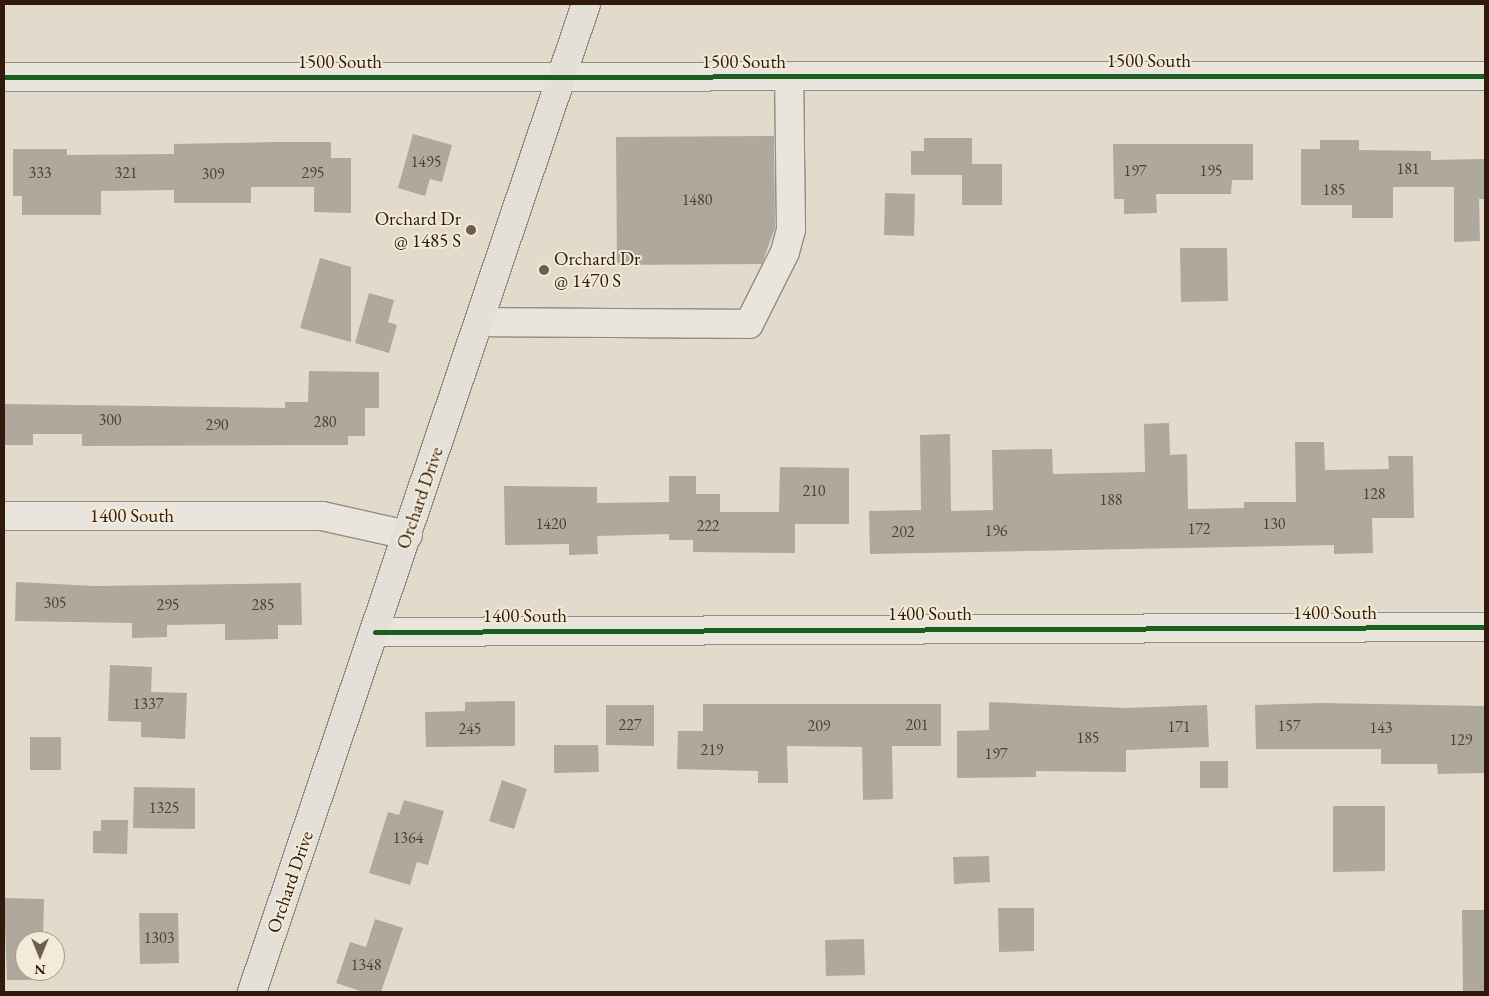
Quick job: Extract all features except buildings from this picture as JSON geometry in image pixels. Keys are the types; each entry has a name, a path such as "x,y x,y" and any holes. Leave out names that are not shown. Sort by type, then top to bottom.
{"main road":[{"name":"Orchard Drive","path":"252,992 586,4"}],"street":[{"name":"1500 South","path":"4,77 1485,76"},
{"path":"479,322 749,324 785,252 791,230 789,77"},
{"name":"1400 South","path":"4,516 322,516 408,534"},
{"name":"1400 South","path":"375,632 1485,627"}],"cycle path":[{"path":"4,77 1485,76"},
{"path":"375,632 1485,627"}],"place":[{"name":"Orchard Dr @ 1485 S","path":"471,230"},
{"name":"Orchard Dr @ 1470 S","path":"544,270"}]}
